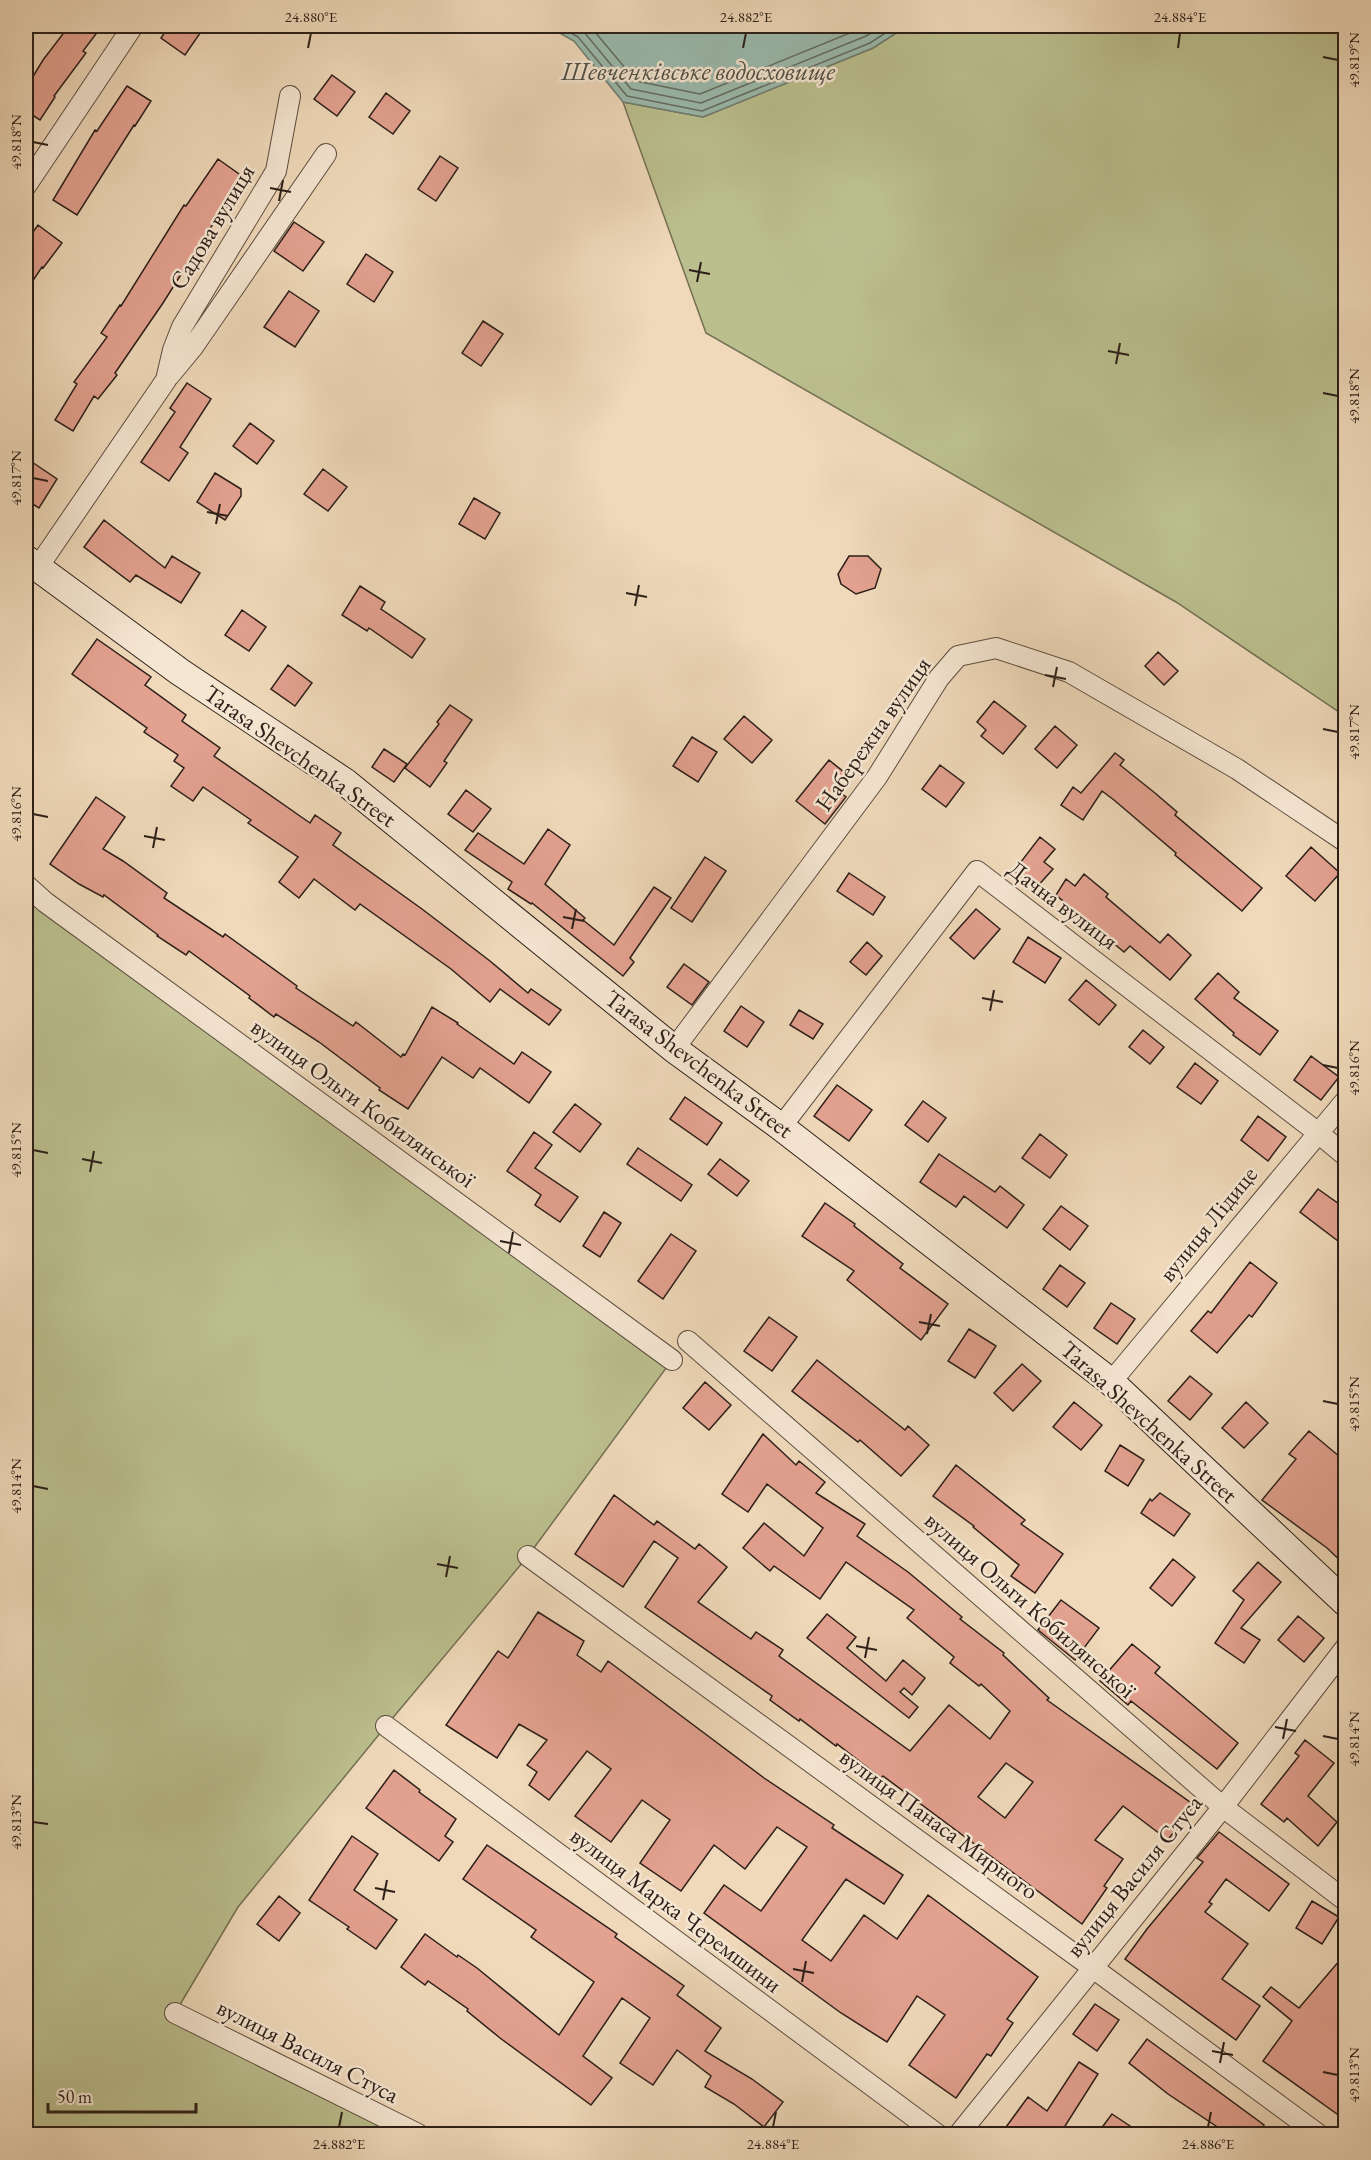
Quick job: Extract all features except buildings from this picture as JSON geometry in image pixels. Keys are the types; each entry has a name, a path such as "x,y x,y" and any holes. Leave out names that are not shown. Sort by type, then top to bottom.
{"main road":[{"name":"Tarasa Shevchenka Street","path":"32,563 180,672 345,782 674,1049 780,1127 1111,1382 1346,1603"}],"street":[{"path":"26,186 133,26"},
{"name":"Садова вулиця","path":"166,380 173,350 182,327 276,171 290,96"},
{"name":"Садова вулиця","path":"32,563 166,380 193,347 326,154"},
{"name":"Набережна вулиця","path":"674,1049 877,777 939,678 958,656 996,648 1069,672 1237,769 1346,842"},
{"name":"Дачна вулиця","path":"780,1127 977,872 1317,1132"},
{"name":"вулиця Ольги Кобилянської","path":"26,885 45,902 672,1360"},
{"name":"вулиця Лідице","path":"1111,1382 1346,1100"},
{"path":"1317,1132 1346,1156"},
{"name":"вулиця Ольги Кобилянської","path":"688,1341 1223,1807 1346,1901"},
{"name":"вулиця Панаса Мирного","path":"528,1556 1318,2134"},
{"name":"вулиця Василя Стуса","path":"959,2134 1223,1807 1346,1647"},
{"name":"вулиця Марка Черемшини","path":"386,1726 937,2134"},
{"name":"вулиця Василя Стуса","path":"175,2013 418,2134"}],"green space":[{"path":"907,26 1345,26 1345,716 1176,602 706,333 623,102 703,117 873,48"},
{"path":"26,885 672,1360 528,1556 238,1907 175,2013 418,2134 26,2134"}],"water":[{"name":"Шевченківське водосховище","path":"547,26 907,26 873,48 703,117 623,102 574,41"}]}
